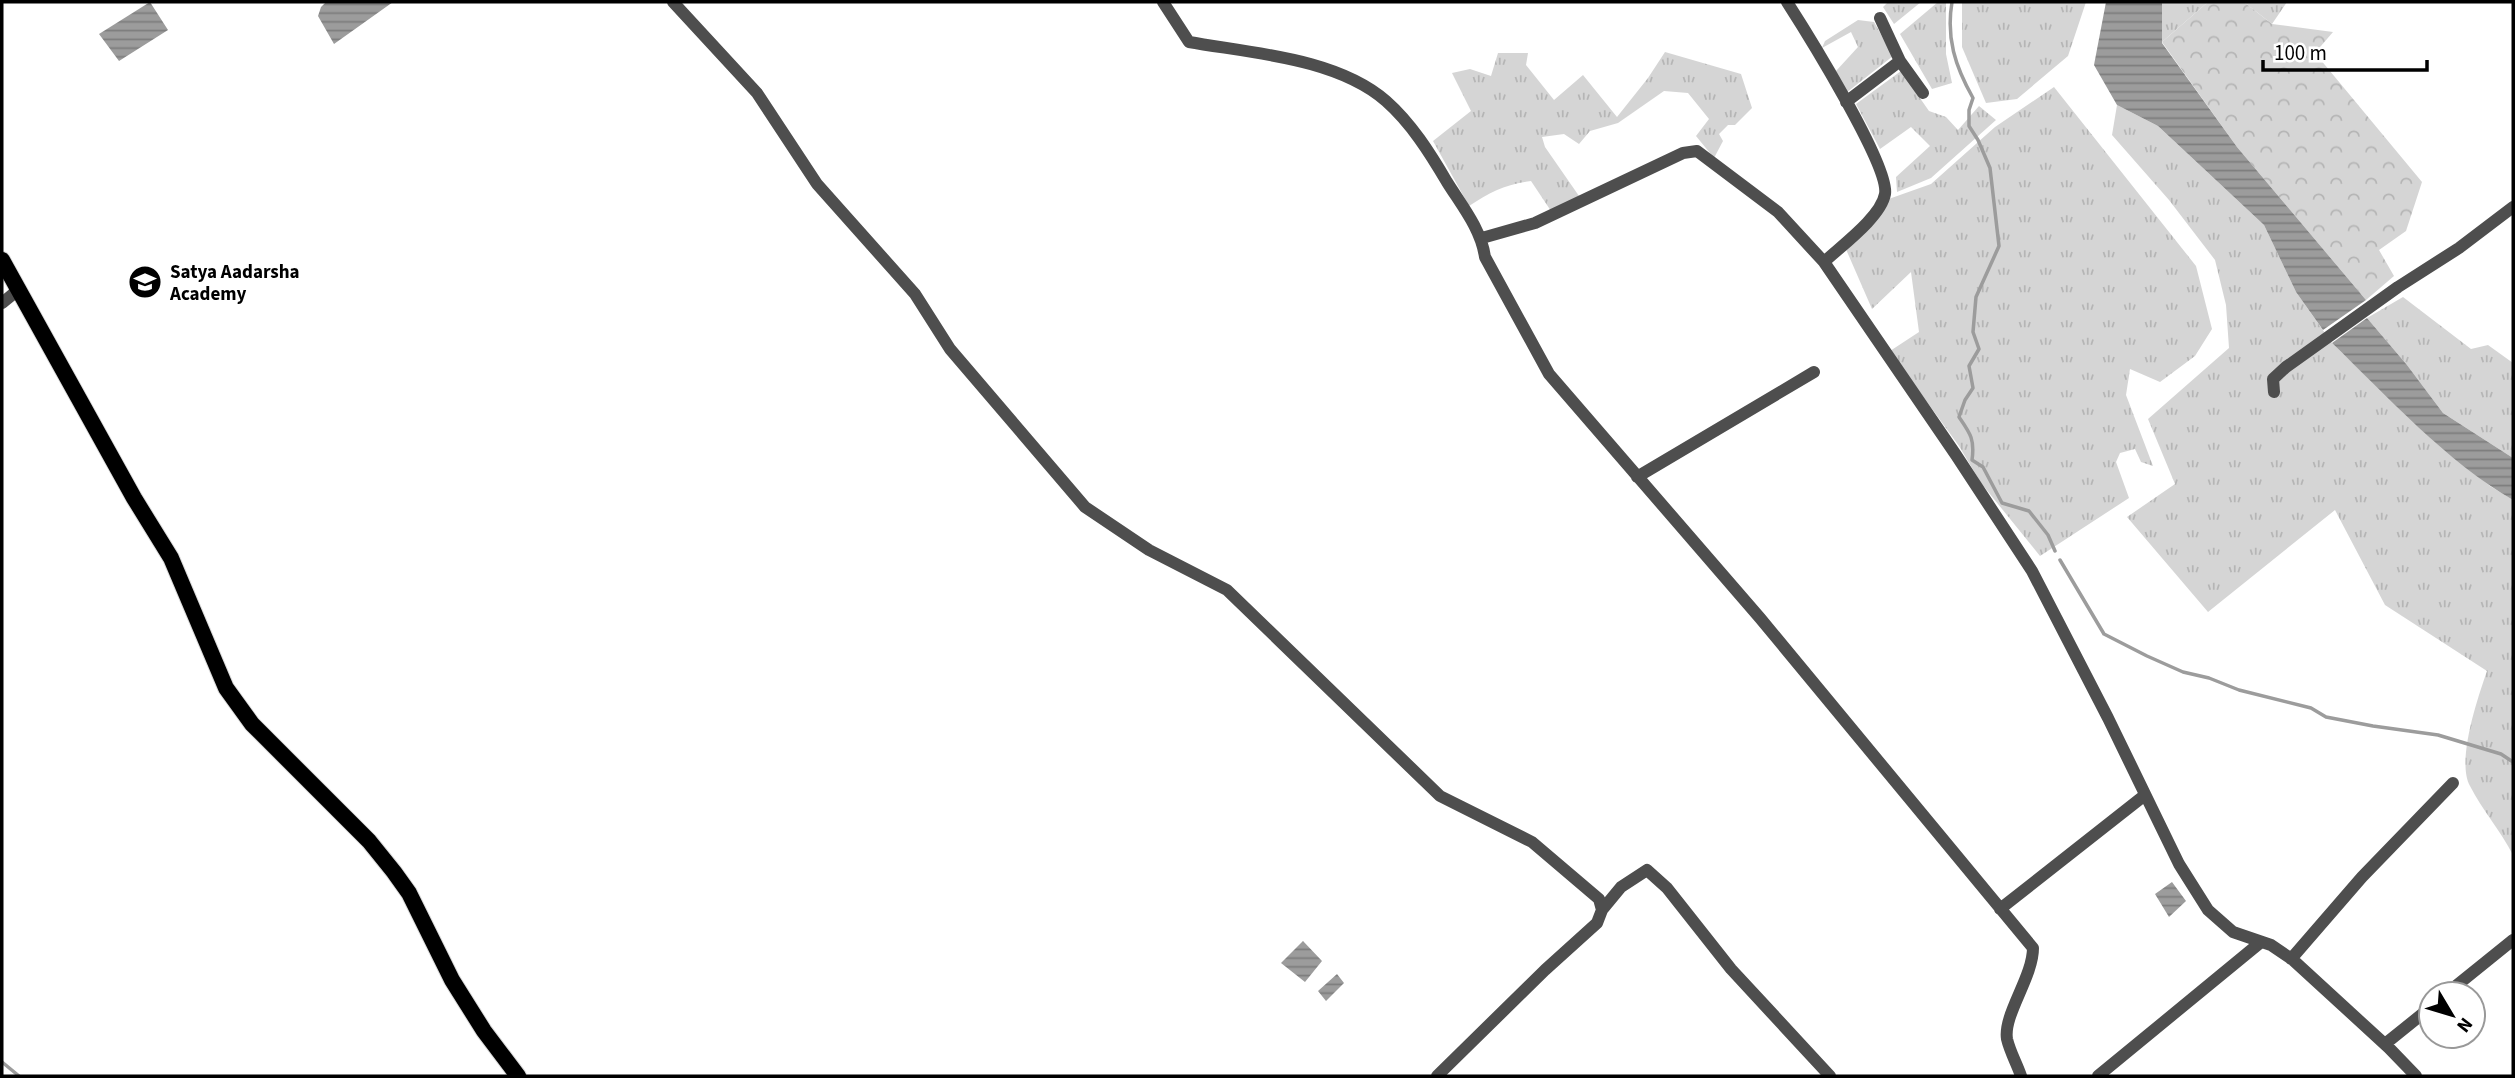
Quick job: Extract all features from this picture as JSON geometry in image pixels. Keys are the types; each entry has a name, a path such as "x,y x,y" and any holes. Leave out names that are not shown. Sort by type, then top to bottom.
{"main road":[{"path":"2,260 134,498 171,558 226,688 253,724 369,841 394,872 409,893 452,981 484,1031 518,1076"}],"street":[{"path":"673,2 757,93 817,184 915,294 950,349 1085,507 1149,550 1227,590 1440,796 1532,842 1599,899 1602,910"},
{"path":"1163,2 1189,43 1285,59 1333,71 1386,101 1424,143 1482,238 1485,257 1549,374 1760,618 2033,948 2033,961 2008,1026 2007,1038 2021,1076"},
{"path":"1787,2 1815,46 1866,138 1883,180 1885,193 1877,210 1864,225 1824,262"},
{"path":"1880,18 1900,61 1923,93"},
{"path":"1846,102 1900,61"},
{"path":"1482,238 1535,223 1671,158 1697,151 1778,212 1824,262 2032,571 2179,864 2208,910 2233,933 2271,945 2291,958 2416,1076"},
{"path":"2274,392 2273,379 2286,367 2513,208"},
{"path":"2,303 18,290"},
{"path":"1637,477 1814,372"},
{"path":"2291,958 2371,868 2453,783"},
{"path":"2000,909 2145,795"},
{"path":"1437,1076 1597,923 1602,910 1621,887 1647,870 1667,887 1731,970 1830,1076"},
{"path":"2463,980 2513,940"},
{"path":"2098,1076 2261,942"},
{"path":"2385,1044 2417,1018"}],"green space":[{"path":"1888,2 1921,2 1894,24 1883,7"},
{"path":"1938,2 1946,2 1946,54 1952,83 1932,89 1900,34"},
{"path":"1962,2 2086,2 2068,56 2017,99 1986,103 1962,47"},
{"path":"2162,2 2208,2 2162,42"},
{"path":"2208,2 2244,2 2272,24 2333,32 2315,53 2422,182 2406,231 2379,250 2394,276 2366,300 2237,147 2162,42"},
{"path":"2244,2 2287,2 2272,24"},
{"path":"1858,20 1874,22 1893,56 1846,93 1836,71 1858,47 1851,32 1822,48 1825,41"},
{"path":"1665,52 1741,74 1752,108 1735,125 1728,125 1719,134 1723,141 1714,158 1696,136 1709,119 1688,93 1664,91 1618,123 1590,131 1579,144 1564,134 1542,137 1545,147 1579,196 1551,211 1531,181 1498,189 1469,206 1433,141 1471,111 1452,73 1470,69 1491,76 1498,53 1528,53 1526,65 1554,100 1583,75 1617,117"},
{"path":"1901,71 1929,111 1946,117 1958,130 1979,106 1996,120 1931,178 1897,192 1896,177 1930,146 1911,127 1880,149 1856,104"},
{"path":"2054,87 2196,266 2212,329 2195,356 2160,382 2130,369 2126,395 2153,466 2141,462 2135,449 2120,453 2116,462 2129,498 2040,556 1981,483 1959,446 1890,351 1919,332 1911,272 1872,309 1845,247 1883,201 1931,184 1995,127"},
{"path":"2117,105 2158,126 2264,225 2296,292 2332,343 2415,423 2490,486 2513,500 2513,855 2475,795 2466,775 2465,761 2470,729 2487,671 2385,605 2335,510 2208,612 2127,517 2175,484 2148,419 2229,348 2226,305 2215,260 2169,200 2112,135"},
{"path":"2403,297 2471,349 2488,345 2513,363 2513,458 2443,413 2367,318"}],"shaded area":[{"path":"150,2 168,30 119,61 99,34"},
{"path":"326,2 393,2 334,44 318,16"},
{"path":"2106,2 2162,2 2162,43 2237,147 2366,300 2323,330 2296,292 2264,225 2158,126 2117,105 2094,65"},
{"path":"2367,318 2443,413 2513,458 2513,500 2441,448 2332,343"},
{"path":"2172,882 2186,901 2169,917 2155,894"},
{"path":"1303,941 1322,961 1305,982 1281,963"},
{"path":"1337,974 1344,983 1326,1001 1318,991"}],"waterway":[{"path":"1952,2 1951,40 1961,75 1973,98 1969,110 1969,126 1990,168 1999,246 1976,297 1973,332 1979,349 1969,366 1973,388 1959,417 1971,437 1972,460 1983,467 2002,503 2029,511 2048,535 2055,551"},
{"path":"2060,560 2104,634 2147,656 2183,672 2209,678 2239,690 2311,708 2326,717 2438,735 2501,754 2513,762"},
{"path":"2,1062 19,1076"}],"place":[{"name":"Satya Aadarsha Academy","path":"145,282"}]}
